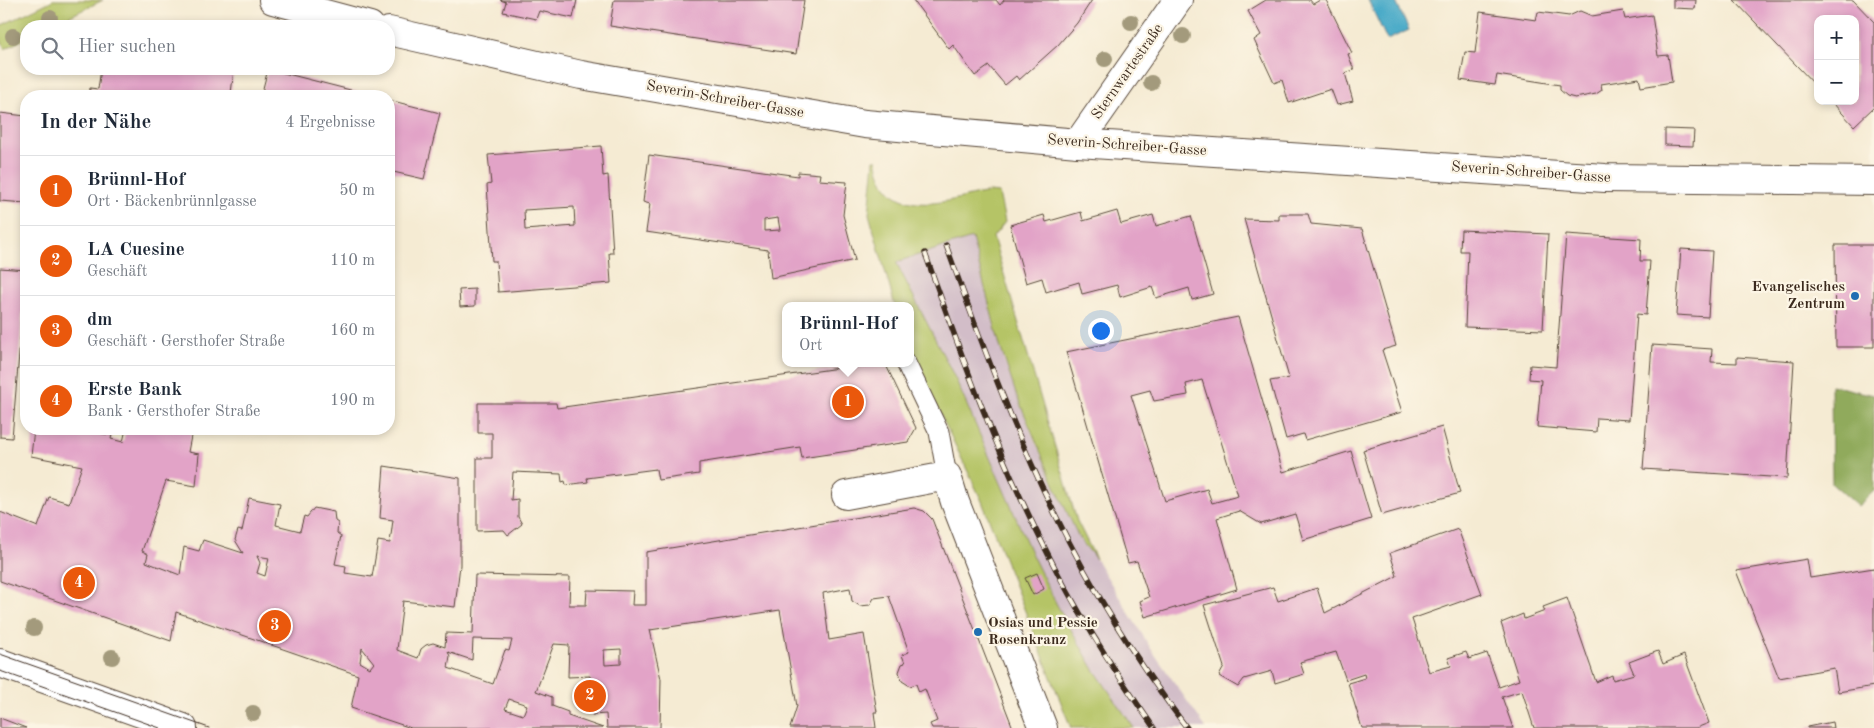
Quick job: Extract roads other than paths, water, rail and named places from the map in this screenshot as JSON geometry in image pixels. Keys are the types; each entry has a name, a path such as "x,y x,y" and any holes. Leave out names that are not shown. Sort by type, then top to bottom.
{"street":[{"path":"274,0 348,20"},
{"name":"Sternwartestraße","path":"1078,143 1178,0"},
{"name":"Severin-Schreiber-Gasse","path":"395,32 581,75 865,124 1078,143 1605,178 1874,181"},
{"path":"846,495 948,476 955,502 1043,728"},
{"path":"0,663 183,728"}],"lane":[{"path":"908,367 939,432 948,476"}],"water":[{"path":"1368,0 1395,0 1409,30 1387,40"}],"tram line":[{"path":"0,654 209,728"},
{"path":"0,671 160,728"}],"railway":[{"path":"946,245 1010,414 1054,512 1083,568 1115,623 1150,677 1187,728"},
{"path":"925,253 981,405 1030,517 1084,621 1154,728"}],"place":[{"name":"Evangelisches Zentrum","path":"1855,296"},
{"name":"Brünnl-Hof","path":"848,402"},
{"name":"Erste Bank","path":"79,583"},
{"name":"dm","path":"275,626"},
{"name":"Osias und Pessie Rosenkranz","path":"978,632"},
{"name":"LA Cuesine","path":"590,696"}]}
